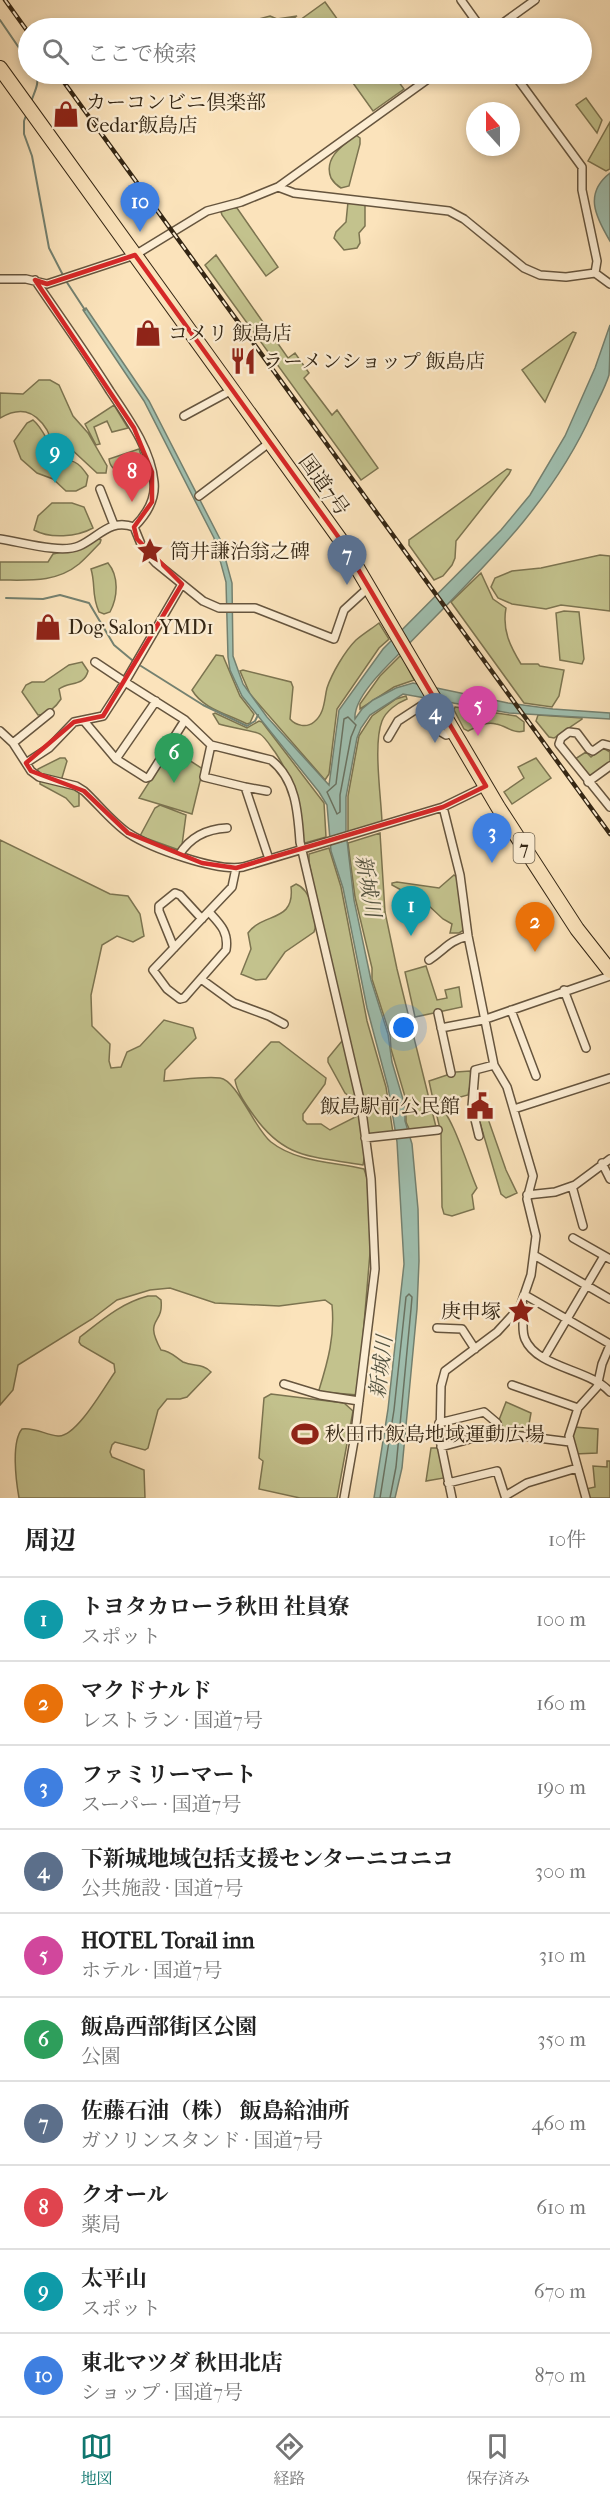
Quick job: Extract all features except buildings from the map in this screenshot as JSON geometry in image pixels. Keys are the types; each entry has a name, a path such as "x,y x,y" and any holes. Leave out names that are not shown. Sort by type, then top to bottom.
{"highway":[{"name":"国道7号","path":"0,68 342,542 454,733 551,891 610,971"}],"street":[{"path":"461,0 474,18"},
{"path":"510,18 535,0"},
{"path":"0,279 35,280 47,284 135,255 207,211 241,202 278,187 421,84"},
{"path":"521,84 582,167 582,190 597,261 596,273"},
{"path":"278,187 294,193 449,211 464,219 524,268 540,276 566,277 596,273 608,283"},
{"path":"35,280 127,416 143,449 152,472 154,490 152,502 144,518 134,527"},
{"path":"184,416 232,390"},
{"path":"199,496 269,442"},
{"path":"100,489 114,525"},
{"path":"0,539 63,549 79,546 114,525 126,524 134,527 143,549 203,601 219,608 255,608 334,639 344,610 368,588"},
{"path":"26,764 49,748 74,722 103,716 182,584"},
{"path":"95,662 185,720 211,745 271,760 279,766 296,802 303,849 362,1104 368,1138 371,1179 375,1269 359,1401 344,1498"},
{"path":"116,759 156,701"},
{"path":"387,738 398,721 419,706 425,708 441,732 446,735 454,733"},
{"path":"13,743 50,713"},
{"path":"84,721 116,759 146,778 149,777 185,720"},
{"path":"0,731 13,743 26,764 39,777 76,786 84,791 128,833 202,863 236,868 443,807 486,786"},
{"path":"610,746 603,744 593,751 577,733 569,732 561,738 559,744 610,807"},
{"path":"211,745 204,777 267,791"},
{"path":"588,782 610,766"},
{"path":"245,787 268,859"},
{"path":"443,807 460,875 483,1020 494,1065 507,1087 533,1176 527,1195 536,1230 534,1255 524,1299 524,1336 528,1345 544,1358 598,1381 610,1392"},
{"path":"179,855 185,845 204,832 227,828"},
{"path":"209,912 221,926 227,940 226,950 184,998 180,999 167,989 153,970 232,887 236,868"},
{"path":"174,948 159,906 175,893 180,895 202,919"},
{"path":"429,960 444,950 453,939 468,936"},
{"path":"441,1028 483,1020 564,990 610,976"},
{"path":"201,979 234,1003 284,1024"},
{"path":"564,990 586,1048"},
{"path":"511,1010 537,1076"},
{"path":"438,1013 451,1072"},
{"path":"479,1136 471,1107 475,1070 494,1065"},
{"path":"514,1109 610,1078"},
{"path":"368,1138 438,1130"},
{"path":"527,1195 555,1192 572,1186 610,1159"},
{"path":"602,1163 610,1179"},
{"path":"572,1186 583,1226"},
{"path":"544,1358 586,1286 607,1258 573,1238"},
{"path":"534,1255 610,1299"},
{"path":"524,1299 567,1318 610,1344 602,1364 597,1387 578,1408 571,1427 570,1442 586,1498"},
{"path":"452,1498 441,1447 439,1423 441,1386 445,1371 496,1332 524,1299"},
{"path":"437,1328 462,1329 475,1349"},
{"path":"284,1384 320,1395 359,1401"},
{"path":"512,1385 578,1408"},
{"path":"439,1423 484,1412 497,1423 499,1431 441,1447"},
{"path":"506,1434 570,1442"},
{"path":"448,1483 497,1470 505,1497 527,1483 577,1468"}],"highlighted area":[{"path":"135,255 342,542 486,786 443,807 236,868 202,863 128,833 84,791 31,771 26,763 74,722 103,716 182,584 137,539 134,527 152,502 152,472 134,428 35,280 47,284"}],"shaded area":[{"path":"325,2 337,18 303,18"},
{"path":"354,84 400,84 404,89 373,111"},
{"path":"586,98 602,120 597,133 576,105"},
{"path":"610,122 610,169 606,171 588,161"},
{"path":"356,135 360,138 360,144 349,186 341,188 331,178 330,164 336,153"},
{"path":"348,202 365,205 365,226 359,233 360,243 357,248 344,250 334,238 336,232 346,222"},
{"path":"237,208 278,267 266,276 222,215 221,212"},
{"path":"216,255 288,358 295,353 309,373 304,378 332,415 337,410 378,468 361,480 205,265"},
{"path":"573,332 576,333 545,402 522,370"},
{"path":"39,380 50,380 59,385 73,416 88,433 107,466 106,473 97,473 70,448 56,447 42,423 31,414 20,411 0,418 0,393 23,394"},
{"path":"114,405 128,428 112,432 107,421 94,427 100,444 96,445 85,424"},
{"path":"33,420 54,450 83,469 88,476 86,486 76,491 66,491 53,479 37,473 21,459 14,441 27,423"},
{"path":"139,449 145,467 140,470 118,471 111,465 109,459"},
{"path":"507,469 511,470 509,474 456,541 455,558 452,565 443,576 434,580 409,545 409,540"},
{"path":"52,503 72,503 84,507 93,528 64,536 48,535 34,530 38,516"},
{"path":"97,538 101,540 100,543 79,564 61,575 41,579 0,580 0,562 48,562 53,554 79,548"},
{"path":"600,555 610,556 610,611 561,605 546,609 512,604 498,598 491,587 495,578 512,571 541,568"},
{"path":"108,563 116,580 116,593 110,612 104,614 99,612 97,606 91,569"},
{"path":"481,573 493,599 506,608 505,624 508,637 521,664 538,664 564,670 559,696 552,707 524,703 451,602"},
{"path":"579,612 584,659 582,664 560,660 556,613"},
{"path":"379,623 389,639 379,648 337,709 329,774 325,780 250,694 240,671 291,682 293,687 290,719 298,725 308,725 320,715 329,682 343,656 356,640"},
{"path":"216,655 223,656 240,696 254,714 250,723 247,724 216,710 197,697 192,690"},
{"path":"401,655 414,680 394,687 360,709 360,704 380,676"},
{"path":"82,662 88,671 86,676 80,682 59,689 61,699 59,702 48,712 38,715 22,692 26,685 32,682 44,682 69,665"},
{"path":"406,696 407,699 386,714 379,731 378,756 382,822 348,832 348,796 359,736 372,716 396,699"},
{"path":"455,707 516,716 524,722 524,731 489,723 468,731 464,729 454,710"},
{"path":"213,714 247,728 259,721 262,722 324,803 326,837 305,843 303,841 298,805 292,784 282,763 264,738 257,733 219,724"},
{"path":"538,715 582,719 554,738 549,737 536,721"},
{"path":"603,748 610,752 610,762 591,776 587,775 575,759 586,752 591,757"},
{"path":"181,755 203,769 192,814 139,798 164,759 174,765"},
{"path":"60,758 65,758 67,761 61,781 37,773 38,769"},
{"path":"536,758 551,778 512,804 504,792 524,778 518,767"},
{"path":"40,781 77,788 79,806 74,807 66,798 40,784"},
{"path":"160,805 186,815 182,845 179,850 140,836 155,808"},
{"path":"380,833 385,912 436,1127 410,1131 406,1122 406,1100 391,1049 390,1035 372,979 372,968 355,897 348,843"},
{"path":"0,840 110,894 128,896 140,914 144,936 133,942 117,936 102,945 91,995 92,1026 110,1044 111,1068 121,1067 127,1052 140,1046 164,1020 193,1028 196,1038 165,1070 164,1081 220,1078 233,1087 265,1136 281,1149 316,1160 364,1169 367,1178 371,1241 358,1395 319,1390 332,1338 332,1305 325,1300 279,1306 215,1303 170,1288 150,1290 117,1300 92,1319 18,1365 13,1390 0,1405"},
{"path":"329,848 341,887 367,1021 386,1087 393,1133 367,1136 309,863 309,854"},
{"path":"454,875 459,879 464,930 459,933 450,933 452,924 427,904 392,885 397,882 439,888"},
{"path":"296,884 305,892 312,905 315,920 314,932 285,952 266,979 256,980 241,974 251,949 248,933 254,926 283,912 291,898 291,887"},
{"path":"426,966 437,1000 447,998 445,990 459,987 462,1007 415,1017 405,972"},
{"path":"342,1041 357,1098 353,1099 345,1093 328,1062 328,1058"},
{"path":"271,1042 279,1042 326,1078 325,1084 303,1114 303,1120 307,1124 321,1124 330,1130 359,1115 364,1148 363,1165 314,1157 288,1148 276,1140 252,1113 239,1093 235,1080"},
{"path":"470,1071 472,1077 468,1095 434,1104 429,1081 456,1072"},
{"path":"437,1104 443,1109 454,1130 477,1188 472,1195 474,1209 452,1216 444,1214 442,1207 441,1133 435,1108"},
{"path":"486,1113 506,1170 517,1193 506,1198 501,1194 478,1116"},
{"path":"148,1296 156,1296 161,1300 160,1314 154,1332 161,1350 183,1362 204,1367 211,1372 187,1397 167,1399 158,1410 148,1448 145,1450 115,1442 112,1445 110,1452 112,1457 144,1470 145,1498 19,1498 15,1452 22,1429 58,1436 65,1434 81,1420 115,1372 114,1364 81,1345 80,1337 120,1308"},
{"name":"秋田市飯島地域運動広場","path":"271,1394 344,1403 353,1411 337,1498 300,1498 259,1489 263,1461 259,1458 264,1398"},
{"path":"506,1402 531,1413 527,1435 503,1432 499,1420"},
{"path":"574,1427 598,1429 597,1453 575,1454 572,1437"},
{"path":"431,1448 438,1448 444,1478 426,1481"},
{"path":"607,1461 610,1461 610,1498 589,1498 586,1489 595,1487 593,1466 607,1467"}],"water":[{"path":"610,173 610,241 600,223 595,197 602,181"},
{"path":"86,308 149,401 220,539 232,583 233,656 243,684 267,717 329,785 339,710 383,649 501,530 530,495 565,436 595,368 610,325 609,375 574,448 554,480 532,510 483,567 365,691 356,710 355,719 373,700 396,688 413,683 508,703 610,713 610,719 509,713 403,694 370,715 357,738 346,797 346,832 354,900 371,980 388,1034 392,1062 405,1106 405,1121 412,1144 418,1209 417,1309 402,1468 395,1498 374,1498 388,1409 404,1264 397,1142 388,1087 367,1008 343,888 331,851 327,805 242,696 230,670 226,582 214,538 144,401 83,310"}],"waterway":[{"path":"0,20 18,46"},
{"path":"31,102 37,84"},
{"path":"27,113 24,121 24,134 32,156 49,248 66,281 85,310"},
{"path":"6,598 43,599 60,595 89,603 114,645 132,660"},
{"path":"141,666 203,705 247,726 255,721 258,715"}],"railway":[{"path":"5,0 18,18"},
{"path":"65,84 610,834"}],"place":[{"name":"カーコンビニ倶楽部 Cedar飯島店","path":"66,114"},
{"name":"東北マツダ 秋田北店","path":"140,232"},
{"name":"コメリ 飯島店","path":"148,333"},
{"name":"ラーメンショップ 飯島店","path":"243,361"},
{"name":"太平山","path":"55,483"},
{"name":"クオール","path":"132,502"},
{"name":"筒井謙治翁之碑","path":"150,551"},
{"name":"佐藤石油（株） 飯島給油所","path":"347,585"},
{"name":"Dog Salon YMD1","path":"48,627"},
{"name":"HOTEL Torail inn","path":"478,736"},
{"name":"下新城地域包括支援センターニコニコ","path":"435,743"},
{"name":"飯島西部街区公園","path":"174,783"},
{"name":"ファミリーマート","path":"492,863"},
{"name":"トヨタカローラ秋田 社員寮","path":"411,936"},
{"name":"マクドナルド","path":"535,952"},
{"name":"飯島駅前公民館","path":"480,1106"},
{"name":"庚申塚","path":"521,1311"},
{"name":"秋田市飯島地域運動広場","path":"305,1434"}],"water label":[{"name":"新城川","path":"368,886"},
{"name":"新城川","path":"381,1367"}]}
